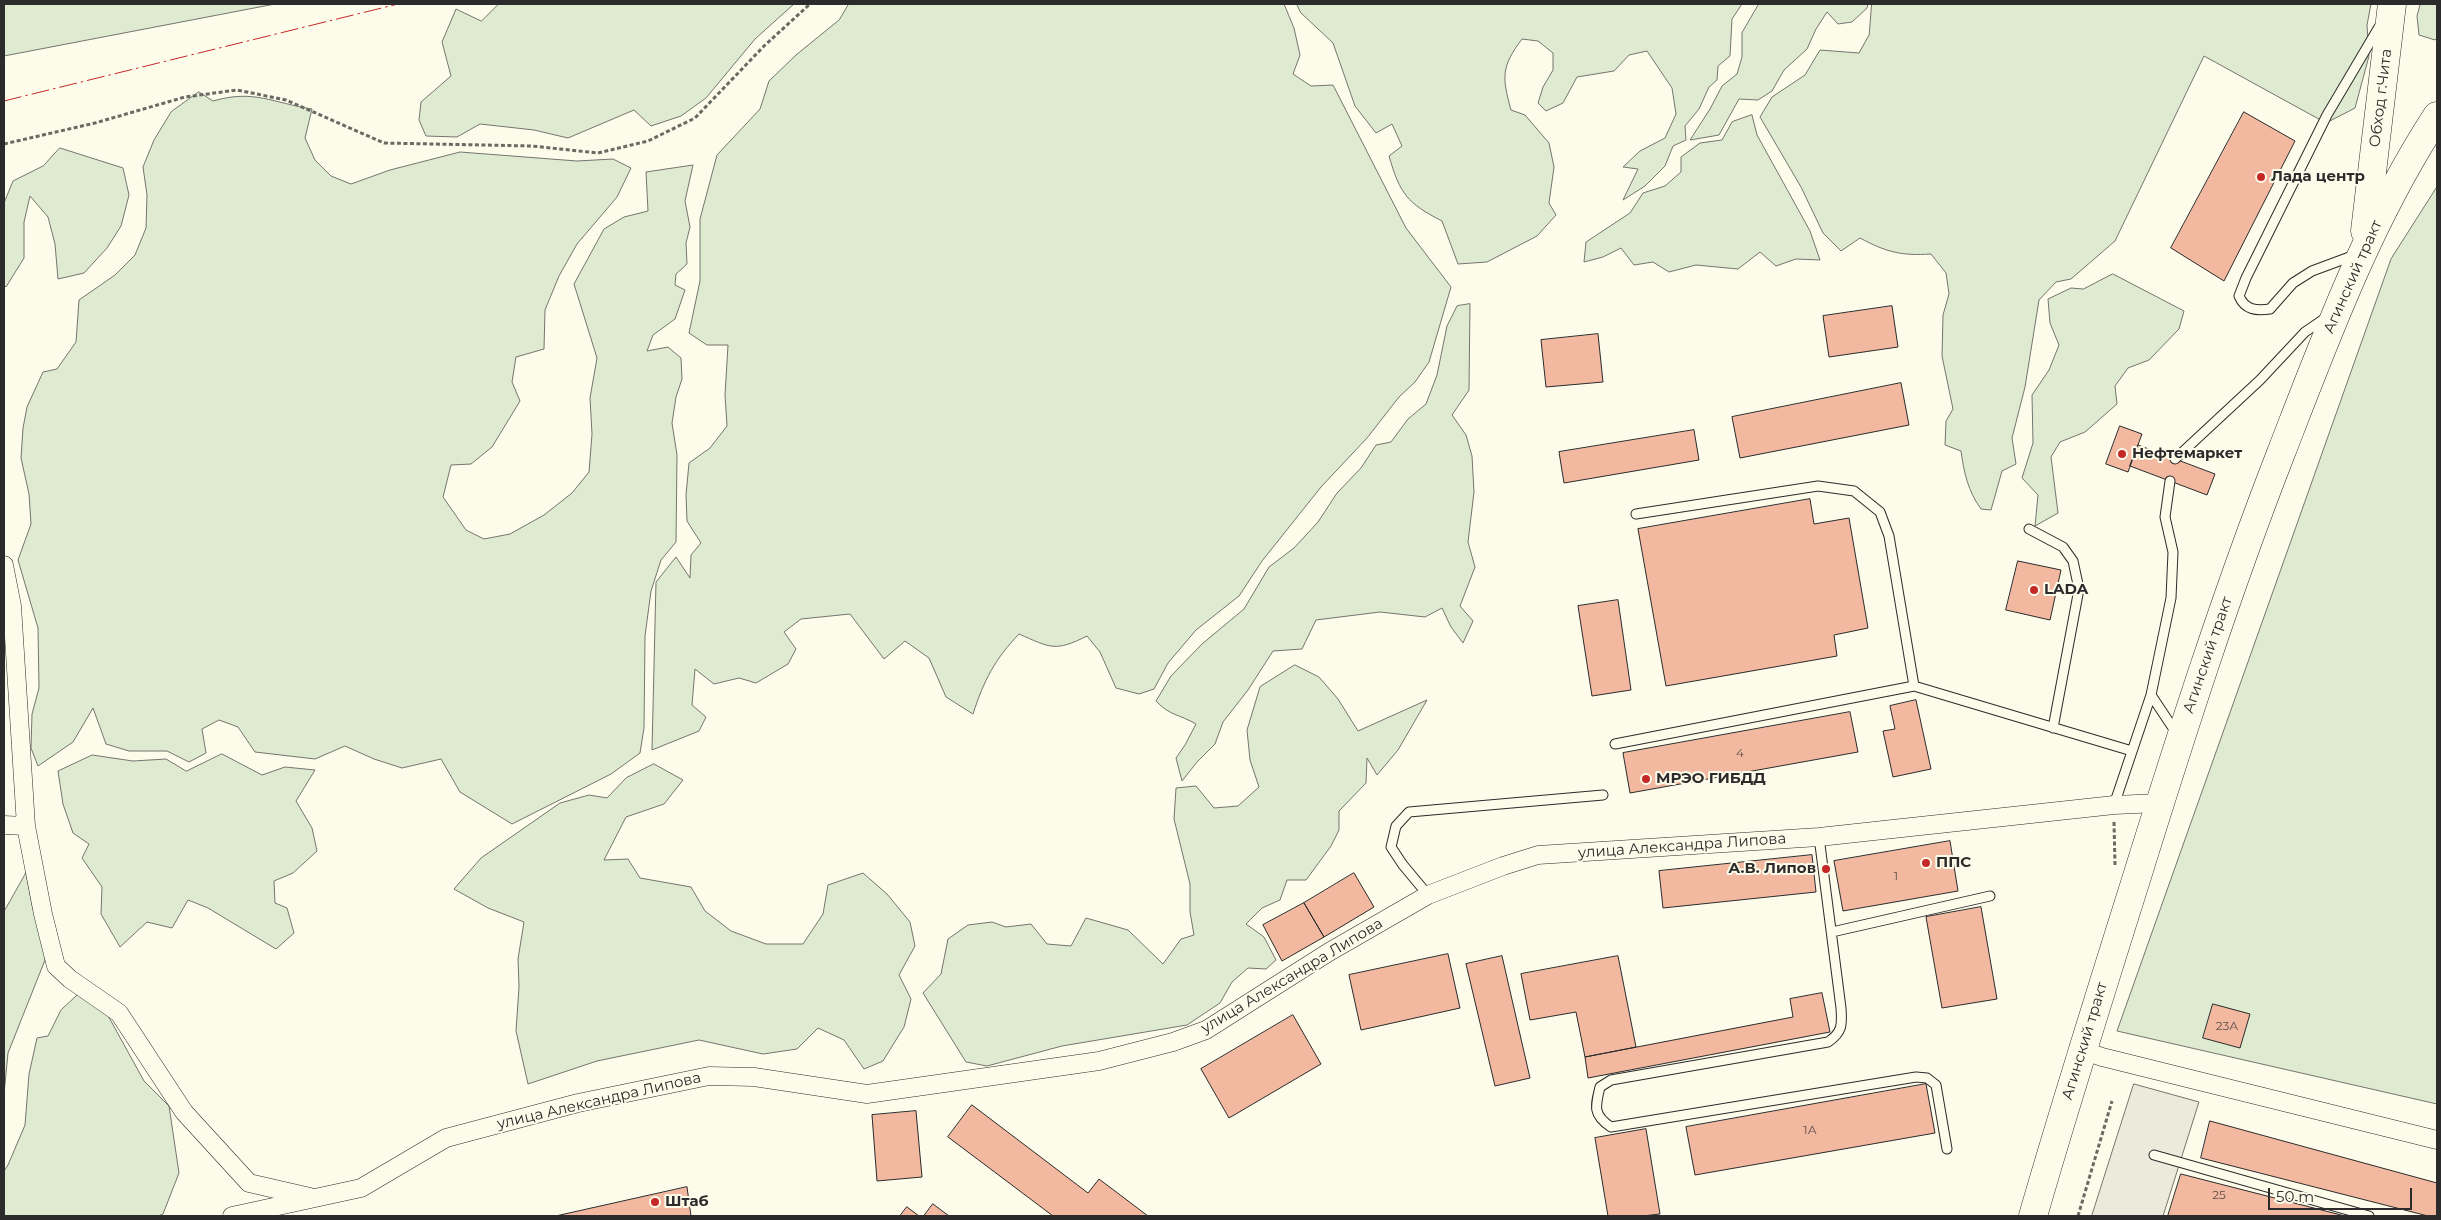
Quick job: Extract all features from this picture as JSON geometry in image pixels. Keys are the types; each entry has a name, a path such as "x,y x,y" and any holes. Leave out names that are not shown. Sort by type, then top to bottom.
{"highway":[{"name":"Обход г.Чита","path":"2363,252 2392,5"},
{"name":"Агинский тракт","path":"2033,1216 2082,1050 2159,803 2250,533 2337,310 2363,252 2408,161 2437,116"}],"street":[{"path":"4,565 12,606 26,826 43,914 56,966 70,979 119,1013 184,1112 249,1183 316,1198"},
{"name":"улица Александра Липова","path":"232,1216 361,1188 446,1138 578,1103 710,1076 754,1077 867,1094 1099,1061 1173,1042 1206,1030 1329,952 1428,895 1503,866 1538,855 1819,837 2114,805 2159,803"},
{"path":"4,825 26,826"},
{"path":"2082,1050 2102,1057 2437,1140"}],"lane":[{"path":"2363,252 2312,271 2293,283 2270,309 2255,311 2242,303 2239,296 2246,278 2327,115 2392,5"},
{"path":"2175,458 2260,380 2305,332 2337,310"},
{"path":"2114,805 2151,694 2171,598 2173,552 2165,517 2170,481"},
{"path":"1636,514 1818,486 1854,491 1880,512 1889,536 1914,686"},
{"path":"2028,529 2064,547 2073,561 2079,589 2053,728"},
{"path":"1615,744 1914,686 2132,751"},
{"path":"2151,694 2180,738"},
{"path":"1428,895 1391,847 1396,826 1409,812 1602,795"},
{"path":"1819,837 1842,1027 1837,1035 1828,1042 1611,1080 1600,1087 1595,1106 1600,1120 1611,1128 1916,1077 1928,1078 1936,1085 1947,1149"},
{"path":"1832,932 1990,896"},
{"path":"2154,1155 2370,1216"}],"path":[{"path":"4,144 96,123 184,97 236,90 286,100 384,143 532,146 598,153 648,141 695,118 764,46 810,4"},
{"path":"2114,805 2115,871"},
{"path":"2078,1216 2112,1100"}],"green space":[{"path":"4,4 275,4 4,56"},
{"path":"499,4 794,4 755,39 706,98 681,116 651,126 634,110 568,138 534,130 480,124 457,137 426,136 419,120 421,102 451,76 442,42 456,9 481,21"},
{"path":"849,4 1284,4 1294,28 1300,55 1293,74 1311,86 1333,85 1406,228 1451,287 1429,362 1415,382 1399,397 1367,438 1321,487 1262,561 1239,596 1196,630 1168,663 1154,689 1139,694 1116,688 1100,652 1087,636 1067,644 1053,646 1019,634 1003,652 991,671 981,691 973,714 946,697 929,658 905,641 884,659 850,614 801,619 784,632 796,649 788,664 756,683 739,678 714,684 695,669 692,705 706,717 699,731 652,750 656,582 676,557 690,578 691,555 701,543 687,521 686,495 689,463 710,448 727,426 725,395 728,345 707,345 689,333 700,281 700,219 717,155 760,109 769,81 796,55 839,20"},
{"path":"1297,4 1742,4 1732,19 1730,56 1718,66 1717,80 1709,87 1699,109 1685,126 1686,140 1673,146 1665,166 1645,186 1623,200 1638,169 1623,167 1640,151 1665,138 1676,114 1672,88 1647,51 1629,55 1614,71 1577,77 1563,103 1546,111 1538,103 1543,87 1553,70 1553,53 1538,41 1522,39 1507,65 1505,73 1506,89 1511,110 1525,115 1549,143 1554,167 1549,203 1556,215 1537,236 1487,262 1458,264 1442,221 1420,209 1401,189 1389,156 1402,146 1392,124 1376,133 1355,106 1333,43 1301,13"},
{"path":"1759,4 1868,4 1867,8 1852,22 1838,24 1827,12 1816,29 1807,49 1784,70 1772,91 1758,100 1739,99 1719,135 1690,140 1722,86 1737,74 1742,57 1742,33"},
{"path":"1872,4 2371,4 2367,25 2369,56 2355,108 2326,123 2204,56 2115,241 2071,279 2056,282 2039,300 2025,387 2012,438 2016,464 2002,471 1991,510 1981,509 1973,495 1965,474 1961,451 1945,445 1946,421 1953,409 1942,356 1943,315 1949,294 1946,273 1931,254 1902,254 1878,247 1860,238 1841,251 1823,233 1801,187 1760,117 1772,97 1805,75 1820,50 1859,53 1869,35"},
{"path":"2437,4 2437,38 2435,40 2419,35 2417,16 2420,5"},
{"path":"199,92 213,101 240,96 263,98 312,109 305,138 315,160 331,176 351,184 390,170 460,152 577,161 613,159 631,168 617,197 577,244 559,276 545,310 544,349 516,357 512,382 520,401 492,447 471,464 451,465 443,497 466,530 484,539 510,534 544,515 572,493 589,472 592,434 590,398 597,358 574,284 604,229 624,217 648,211 646,172 693,165 685,201 690,227 686,243 687,264 676,274 675,285 685,290 675,319 653,335 647,351 668,347 681,358 682,379 676,397 672,423 677,455 676,542 661,560 651,591 645,636 644,728 640,753 611,774 512,824 460,792 441,759 402,768 374,759 345,746 315,759 255,752 238,727 219,720 202,729 206,753 189,762 167,751 129,751 106,744 93,708 73,742 38,766 31,748 32,714 39,688 38,628 18,560 31,524 29,494 21,458 23,428 27,407 43,372 57,369 76,342 79,300 115,275 135,255 146,228 147,195 143,167 154,140 171,112"},
{"path":"1752,115 1757,135 1810,231 1820,260 1796,259 1776,266 1760,252 1738,269 1696,265 1669,272 1653,262 1634,265 1621,248 1603,257 1584,262 1586,242 1630,213 1643,193 1665,186 1681,172 1681,157 1700,143 1722,140 1732,122"},
{"path":"60,148 123,168 129,195 121,226 107,248 84,273 58,279 55,244 48,217 30,196 24,222 24,258 6,287 4,285 4,203 13,181 43,166"},
{"path":"2437,187 2437,1104 2117,1031 2391,259"},
{"path":"2113,274 2184,311 2179,329 2149,360 2128,368 2115,386 2117,404 2085,432 2060,442 2051,457 2058,513 2035,526 2038,495 2022,478 2033,443 2032,395 2049,370 2059,345 2050,323 2048,299 2071,288 2083,289"},
{"path":"1470,304 1469,390 1452,415 1466,435 1472,456 1474,492 1468,542 1475,567 1460,606 1473,621 1463,643 1451,627 1442,608 1425,617 1380,612 1316,620 1302,649 1273,651 1248,690 1223,722 1215,744 1182,781 1176,758 1196,724 1170,712 1156,701 1171,676 1202,644 1244,609 1269,567 1294,548 1318,522 1337,493 1361,468 1376,445 1391,442 1408,419 1426,404 1437,375 1447,326 1457,306"},
{"path":"1295,665 1319,677 1338,699 1358,731 1427,700 1398,750 1377,775 1367,758 1366,783 1339,811 1339,830 1331,846 1306,880 1287,880 1280,900 1262,908 1246,924 1264,937 1276,960 1266,969 1248,968 1232,982 1220,1003 1187,1025 1062,1046 987,1066 966,1062 923,993 941,974 948,939 968,925 992,922 1006,927 1031,924 1047,944 1071,946 1086,918 1128,930 1163,964 1181,939 1194,935 1190,912 1190,884 1174,819 1176,788 1196,786 1214,808 1238,806 1259,787 1250,760 1247,730 1260,687"},
{"path":"222,754 262,775 285,767 315,770 296,801 312,828 317,851 293,873 274,881 275,903 287,908 294,933 276,949 208,908 188,900 172,928 147,922 120,947 101,914 102,887 82,858 89,844 73,833 63,804 58,771 92,755 133,761 166,759 186,771"},
{"path":"654,764 683,780 664,804 626,817 604,860 628,859 640,878 691,887 705,911 731,931 766,944 803,944 823,914 828,885 863,873 887,894 910,922 915,946 899,975 911,999 904,1027 883,1061 864,1069 844,1040 818,1028 797,1049 763,1054 699,1040 597,1061 528,1084 516,1031 519,987 518,959 524,922 488,908 454,889 481,858 560,803 589,795 607,798 626,778"},
{"path":"26,873 33,909 45,937 45,960 8,1053 4,1094 4,912"},
{"path":"81,992 106,1012 144,1081 169,1106 179,1173 163,1214 158,1216 4,1216 4,1171 25,1125 29,1074 37,1038 48,1036 61,1010"}],"shaded area":[{"path":"2134,1084 2199,1102 2163,1216 2092,1216"}],"building":[{"path":"2244,112 2295,141 2224,281 2171,248"},
{"path":"1892,306 1898,347 1829,357 1823,316"},
{"path":"1598,334 1603,382 1546,387 1541,340"},
{"path":"1901,383 1909,425 1740,458 1732,417"},
{"name":"Нефтемаркет","path":"2120,426 2142,434 2128,472 2106,464"},
{"path":"1694,430 1699,460 1564,483 1559,452"},
{"path":"2138,445 2215,474 2207,495 2130,466"},
{"path":"1810,499 1814,524 1849,518 1868,628 1834,635 1837,656 1666,686 1638,529"},
{"name":"LADA","path":"2018,561 2061,570 2050,620 2006,610"},
{"path":"1618,600 1631,690 1592,696 1578,606"},
{"path":"1916,700 1931,769 1893,777 1883,731 1895,729 1890,706"},
{"path":"1850,712 1858,752 1630,793 1623,753"},
{"path":"1950,841 1958,891 1843,911 1834,861"},
{"path":"1812,855 1816,892 1663,908 1659,871"},
{"path":"1354,873 1374,907 1324,937 1304,903"},
{"path":"1304,903 1324,937 1282,961 1263,925"},
{"path":"1981,907 1997,999 1942,1008 1926,917"},
{"path":"1448,954 1460,1008 1361,1030 1349,975"},
{"path":"1502,956 1530,1078 1495,1086 1466,964"},
{"path":"1618,956 1636,1047 1585,1057 1576,1012 1530,1020 1521,974"},
{"path":"1822,993 1830,1032 1588,1078 1585,1057 1793,1017 1790,999"},
{"path":"2213,1004 2250,1014 2240,1048 2203,1038"},
{"path":"1293,1015 1321,1064 1229,1118 1201,1069"},
{"path":"1926,1084 1935,1133 1695,1175 1686,1127"},
{"path":"972,1105 1088,1193 1099,1179 1148,1216 1053,1216 948,1137"},
{"path":"916,1111 922,1177 877,1181 872,1115"},
{"path":"2210,1121 2437,1183 2437,1216 2428,1216 2201,1158"},
{"path":"1646,1129 1660,1214 1608,1216 1595,1138"},
{"path":"2181,1174 2345,1216 2168,1216"},
{"name":"Штаб","path":"687,1187 691,1216 556,1216"},
{"path":"933,1204 949,1216 924,1216"},
{"path":"907,1207 919,1216 900,1216"}],"power":[{"path":"4,101 398,4"}],"place":[{"name":"Лада центр","path":"2261,177"},
{"name":"Нефтемаркет","path":"2122,454"},
{"name":"LADA","path":"2034,590"},
{"name":"МРЭО ГИБДД","path":"1646,779"},
{"name":"ППС","path":"1926,863"},
{"name":"А.В. Липов","path":"1826,869"},
{"name":"Штаб","path":"655,1202"}]}
